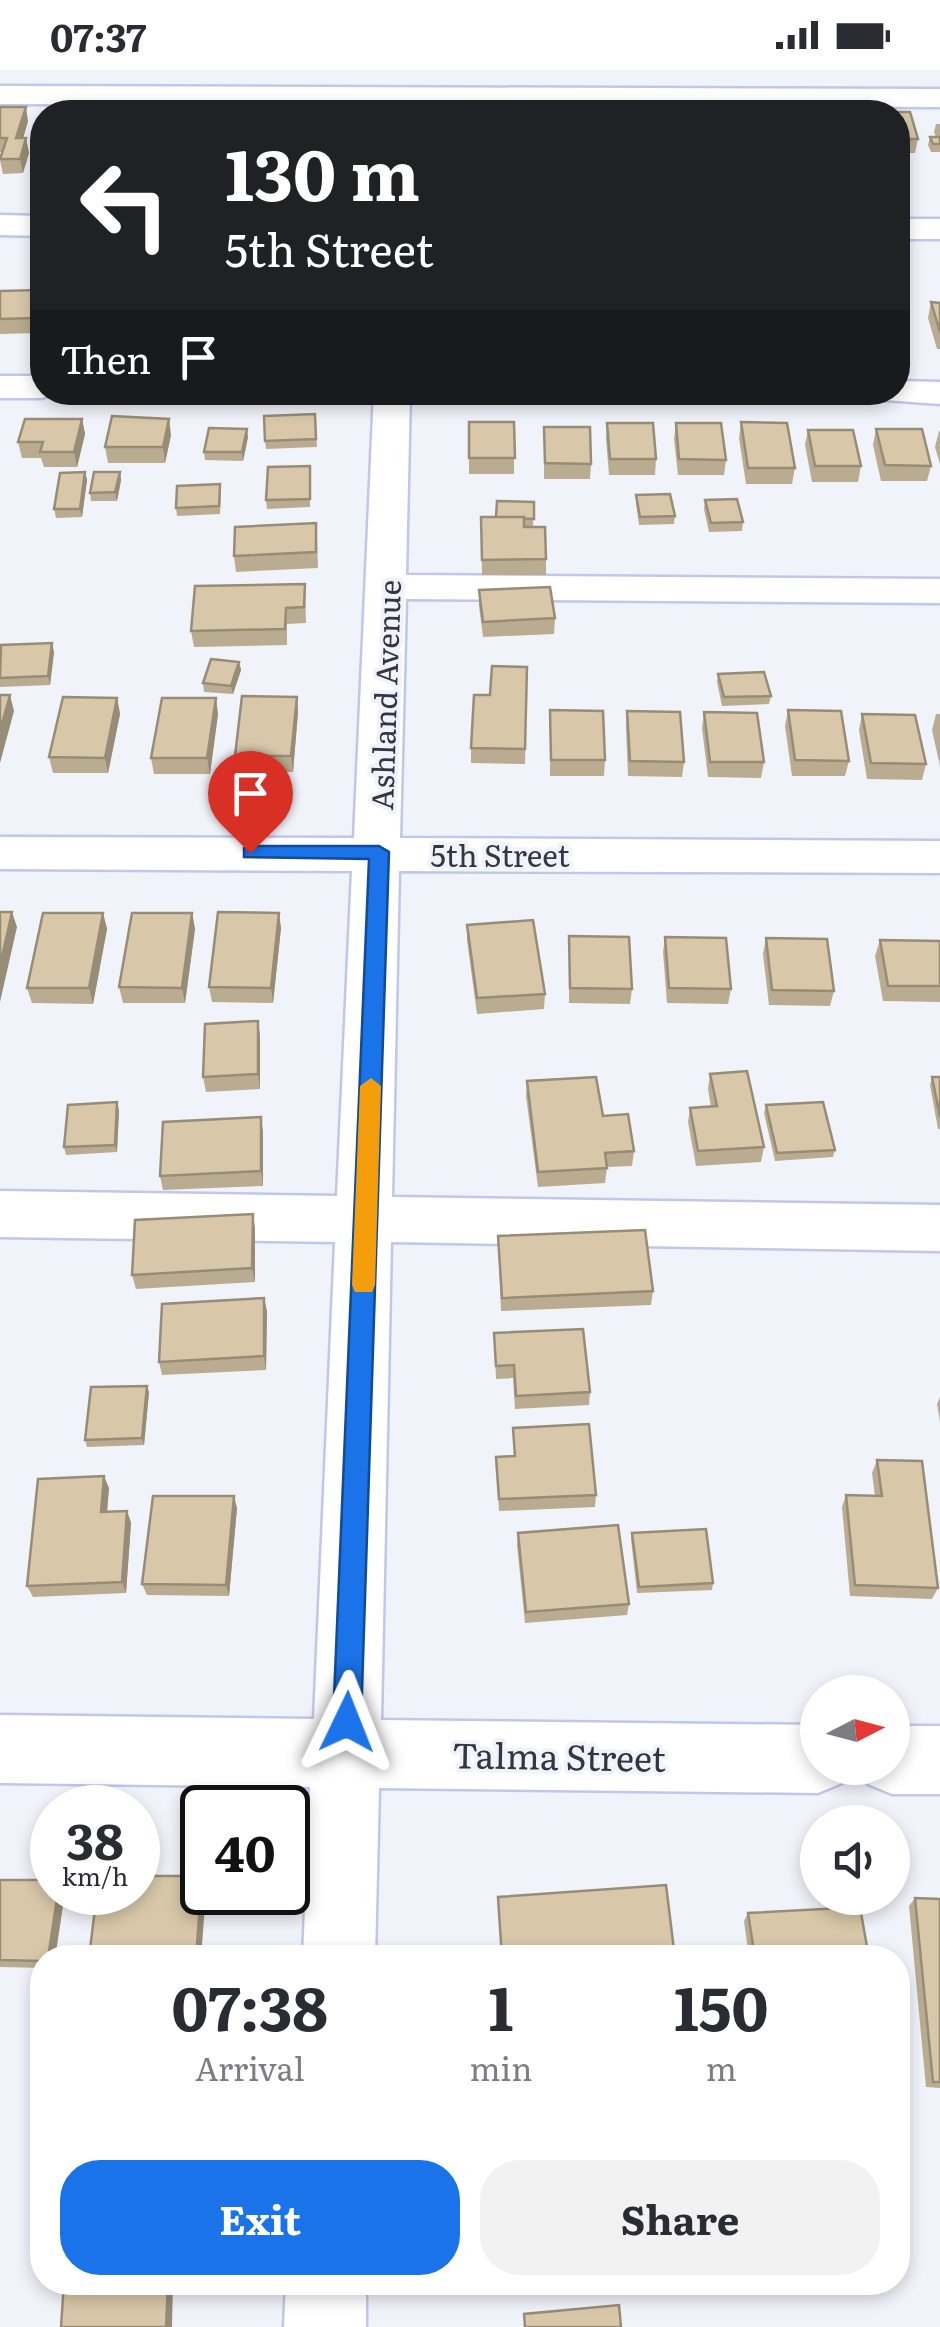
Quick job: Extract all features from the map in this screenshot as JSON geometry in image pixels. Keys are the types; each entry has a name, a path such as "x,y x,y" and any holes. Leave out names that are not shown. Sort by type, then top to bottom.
{"street":[{"path":"0,95 402,93 940,98"},
{"path":"0,225 30,226"},
{"path":"910,228 940,229"},
{"path":"0,387 30,387"},
{"path":"910,392 940,393"},
{"name":"Ashland Avenue","path":"339,1945 392,405"},
{"path":"386,586 940,591"},
{"name":"5th Street","path":"0,853 940,856"},
{"path":"0,1214 940,1228"},
{"name":"Talma Street","path":"0,1750 800,1759"},
{"path":"910,1760 940,1760"},
{"path":"324,2327 325,2295"}],"building":[{"path":"0,107 26,107 16,138 26,138 20,159 0,159 7,138 0,138"},
{"path":"910,112 918,139 910,139"},
{"path":"30,290 30,318 0,319 0,291"},
{"path":"931,302 940,303 940,332"},
{"path":"315,414 316,439 265,441 264,416"},
{"path":"112,416 169,419 163,447 105,447"},
{"path":"25,419 82,419 74,452 40,452 43,442 18,442"},
{"path":"469,422 514,422 515,458 469,458"},
{"path":"741,422 787,423 795,468 748,468"},
{"path":"607,423 653,423 656,459 610,459"},
{"path":"676,423 721,423 726,460 679,459"},
{"path":"544,427 590,427 591,464 545,463"},
{"path":"209,428 247,429 242,452 204,452"},
{"path":"876,429 922,429 931,466 885,465"},
{"path":"808,430 853,430 861,466 815,466"},
{"path":"310,466 310,499 266,500 268,467"},
{"path":"85,472 80,509 54,509 60,473"},
{"path":"94,472 120,472 115,492 90,493"},
{"path":"220,484 219,506 176,508 177,486"},
{"path":"670,494 675,516 640,517 636,495"},
{"path":"737,499 743,522 711,523 705,500"},
{"path":"497,501 534,502 534,519 496,517"},
{"path":"481,517 524,517 524,527 545,527 546,559 482,560"},
{"path":"316,523 316,552 234,556 235,527"},
{"path":"305,584 304,607 286,608 285,629 191,631 195,586"},
{"path":"550,587 555,618 483,622 479,590"},
{"path":"52,643 48,676 0,678 1,645"},
{"path":"211,659 239,662 231,686 203,683"},
{"path":"492,666 527,667 525,749 471,748 474,695 490,695"},
{"path":"764,672 771,696 724,697 718,674"},
{"path":"0,695 10,695 0,731"},
{"path":"242,696 297,697 291,756 235,756"},
{"path":"63,697 117,698 105,758 49,757"},
{"path":"162,698 216,698 207,758 151,758"},
{"path":"550,710 603,711 605,760 551,760"},
{"path":"788,710 841,711 849,761 795,760"},
{"path":"627,711 680,712 684,762 630,761"},
{"path":"704,712 757,713 764,762 710,762"},
{"path":"862,714 915,715 926,764 871,763"},
{"path":"0,912 12,912 0,966"},
{"path":"218,912 279,913 271,988 209,987"},
{"path":"43,913 103,913 89,988 27,988"},
{"path":"132,913 192,913 182,988 119,987"},
{"path":"533,920 545,994 477,998 467,925"},
{"path":"569,936 629,937 632,989 570,988"},
{"path":"665,937 726,938 731,989 669,988"},
{"path":"766,938 827,939 834,991 772,990"},
{"path":"880,940 940,941 940,986 888,986"},
{"path":"258,1021 258,1074 203,1077 205,1024"},
{"path":"747,1071 764,1147 698,1151 690,1108 717,1106 710,1074"},
{"path":"596,1077 603,1116 628,1114 634,1151 605,1153 607,1168 538,1172 527,1081"},
{"path":"932,1077 940,1077 940,1117"},
{"path":"117,1102 115,1145 64,1147 68,1105"},
{"path":"823,1102 835,1150 777,1153 766,1105"},
{"path":"261,1117 261,1171 160,1176 163,1122"},
{"path":"253,1214 252,1268 132,1275 135,1220"},
{"path":"645,1230 653,1291 502,1298 498,1236"},
{"path":"264,1298 264,1356 159,1362 162,1304"},
{"path":"583,1329 590,1392 516,1396 514,1365 496,1366 494,1333"},
{"path":"147,1386 142,1438 85,1440 91,1387"},
{"path":"589,1424 596,1495 499,1499 496,1457 515,1456 513,1428"},
{"path":"877,1460 922,1461 938,1588 855,1585 846,1495 882,1496"},
{"path":"104,1476 101,1512 127,1511 122,1582 27,1586 38,1479"},
{"path":"153,1496 234,1496 226,1585 142,1584"},
{"path":"618,1525 629,1604 526,1612 518,1533"},
{"path":"706,1529 713,1583 639,1587 632,1533"},
{"path":"160,1876 180,1876 180,1915 199,1915 197,1945 91,1945 94,1915 160,1915"},
{"path":"0,1880 30,1880 30,1915 55,1915 50,1945 30,1945 30,1961 0,1960"},
{"path":"666,1885 673,1945 501,1945 498,1897"},
{"path":"915,1898 940,1899 940,2082 933,2082"},
{"path":"800,1910 800,1915 861,1915 867,1945 753,1945 748,1913"},
{"path":"63,2295 167,2295 166,2327 61,2327"},
{"path":"619,2305 621,2327 525,2327 524,2314"}],"slow traffic":[{"path":"363,1285 371,1086"}],"route":[{"path":"250,853 379,852 347,1722"}]}
